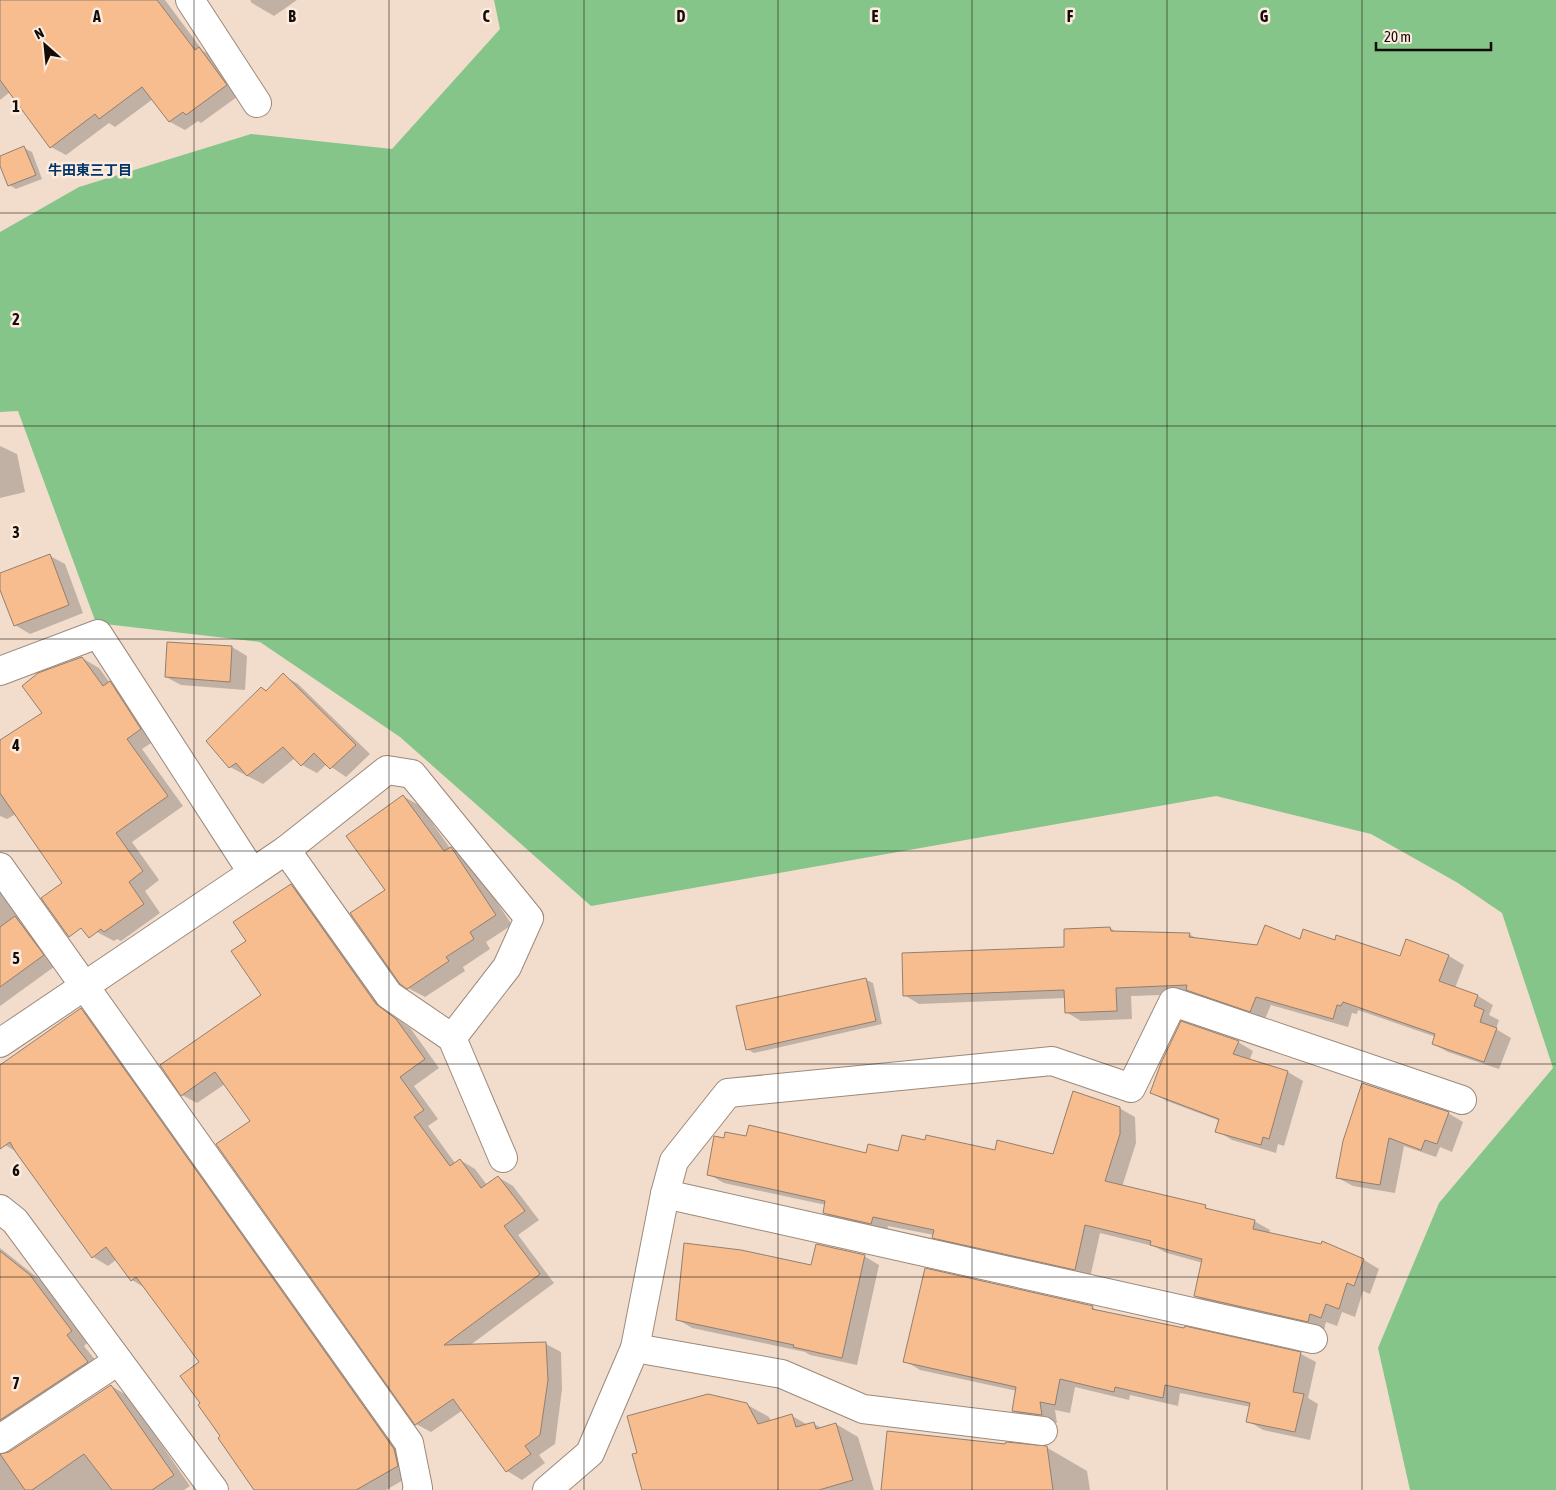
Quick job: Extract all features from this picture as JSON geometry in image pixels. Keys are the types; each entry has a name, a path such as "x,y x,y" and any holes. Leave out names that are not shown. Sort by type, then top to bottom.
{"street":[{"path":"190,0 257,103"},
{"path":"0,671 98,634 252,872"},
{"path":"0,1043 286,850 387,770 412,774 529,918 507,967 452,1038"},
{"path":"286,850 389,995 452,1038 503,1158"},
{"path":"0,867 409,1443 417,1490"},
{"path":"547,1490 590,1453 635,1348 665,1194 674,1161 728,1092 1052,1060 1131,1088 1173,1002 1462,1100"},
{"path":"665,1194 1313,1339"},
{"path":"0,1209 14,1221 214,1490"},
{"path":"635,1348 782,1374 863,1409 1043,1431"},
{"path":"0,1440 118,1361"}],"green space":[{"path":"494,0 1556,0 1556,1490 1410,1490 1378,1348 1439,1203 1553,1068 1502,913 1458,883 1371,834 1216,796 591,906 400,737 260,642 96,623 18,411 0,412 0,232 79,187 251,134 392,149 500,29"}],"building":[{"path":"0,0 157,0 195,50 199,47 227,85 186,115 183,112 169,122 142,87 99,119 95,114 50,148 0,80"},
{"path":"24,146 36,175 8,186 0,166 0,156"},
{"path":"50,554 69,605 14,626 0,590 0,573"},
{"path":"167,642 232,646 230,682 165,677"},
{"path":"82,657 103,686 110,681 141,729 127,739 168,796 116,833 143,871 129,882 144,904 104,932 101,929 89,938 81,928 69,937 41,898 62,883 0,793 0,740 42,713 22,686 38,673"},
{"path":"283,673 356,745 330,769 314,753 301,766 283,747 247,776 236,763 229,768 206,741 261,687 266,691"},
{"path":"403,795 444,851 451,847 496,915 470,932 474,939 446,957 449,961 407,989 400,984 350,913 385,890 346,836"},
{"path":"291,884 376,1004 396,1019 425,1059 400,1077 424,1110 414,1117 450,1166 460,1159 481,1188 498,1176 525,1211 504,1226 540,1274 444,1345 546,1342 548,1380 540,1435 525,1446 531,1454 506,1472 453,1399 415,1425 216,1144 250,1121 215,1072 181,1096 160,1065 261,995 231,951 246,941 233,922"},
{"path":"15,916 44,955 0,987 0,927"},
{"path":"1265,925 1300,939 1303,929 1335,940 1336,935 1400,956 1406,939 1449,955 1439,981 1478,995 1474,1006 1484,1010 1480,1022 1497,1028 1484,1062 1432,1044 1435,1034 1343,1002 1341,1006 1337,1005 1333,1019 1256,997 1250,1012 1186,990 1187,985 1116,988 1117,1011 1065,1013 1064,990 903,996 902,953 1064,947 1064,929 1110,927 1111,931 1190,933 1189,937 1257,945"},
{"path":"866,978 876,1021 746,1050 736,1006"},
{"path":"81,1008 394,1449 398,1466 356,1490 254,1490 218,1438 220,1436 198,1405 200,1403 180,1376 199,1362 136,1277 131,1281 106,1247 92,1258 10,1142 0,1149 0,1065"},
{"path":"1181,1021 1239,1041 1233,1054 1288,1071 1269,1139 1263,1137 1261,1145 1215,1132 1219,1119 1150,1093 1161,1063"},
{"path":"1362,1083 1449,1112 1437,1144 1425,1140 1421,1150 1389,1138 1380,1185 1336,1178 1343,1141"},
{"path":"1073,1091 1120,1107 1120,1134 1105,1181 1206,1205 1205,1208 1255,1220 1253,1229 1321,1244 1322,1241 1364,1259 1354,1286 1347,1283 1339,1309 1326,1304 1321,1318 1310,1314 1308,1322 1194,1296 1202,1259 1150,1245 1151,1241 1085,1225 1075,1270 932,1238 934,1230 873,1217 871,1224 823,1213 825,1201 707,1175 714,1136 724,1138 725,1132 746,1136 749,1125 866,1153 868,1144 898,1151 902,1135 925,1140 926,1135 995,1150 997,1140 1053,1154"},
{"path":"684,1243 741,1250 811,1265 816,1244 865,1255 842,1358 793,1347 794,1345 676,1320"},
{"path":"0,1251 30,1275 72,1331 67,1335 88,1362 0,1420"},
{"path":"925,1268 1093,1306 1092,1309 1184,1328 1185,1326 1301,1352 1293,1392 1304,1394 1295,1432 1246,1422 1250,1403 1165,1385 1163,1398 1115,1387 1114,1392 1060,1379 1055,1405 1040,1402 1042,1415 1012,1411 1016,1387 903,1362"},
{"path":"111,1385 174,1475 152,1490 112,1490 84,1454 32,1490 25,1490 0,1454 9,1452"},
{"path":"708,1394 747,1403 758,1424 792,1414 796,1427 814,1422 816,1429 836,1423 853,1480 819,1490 642,1490 632,1454 637,1453 627,1416"},
{"path":"887,1431 1005,1444 1006,1442 1047,1446 1053,1490 881,1490"}],"district":[{"name":"牛田東三丁目","path":"90,170"}]}
